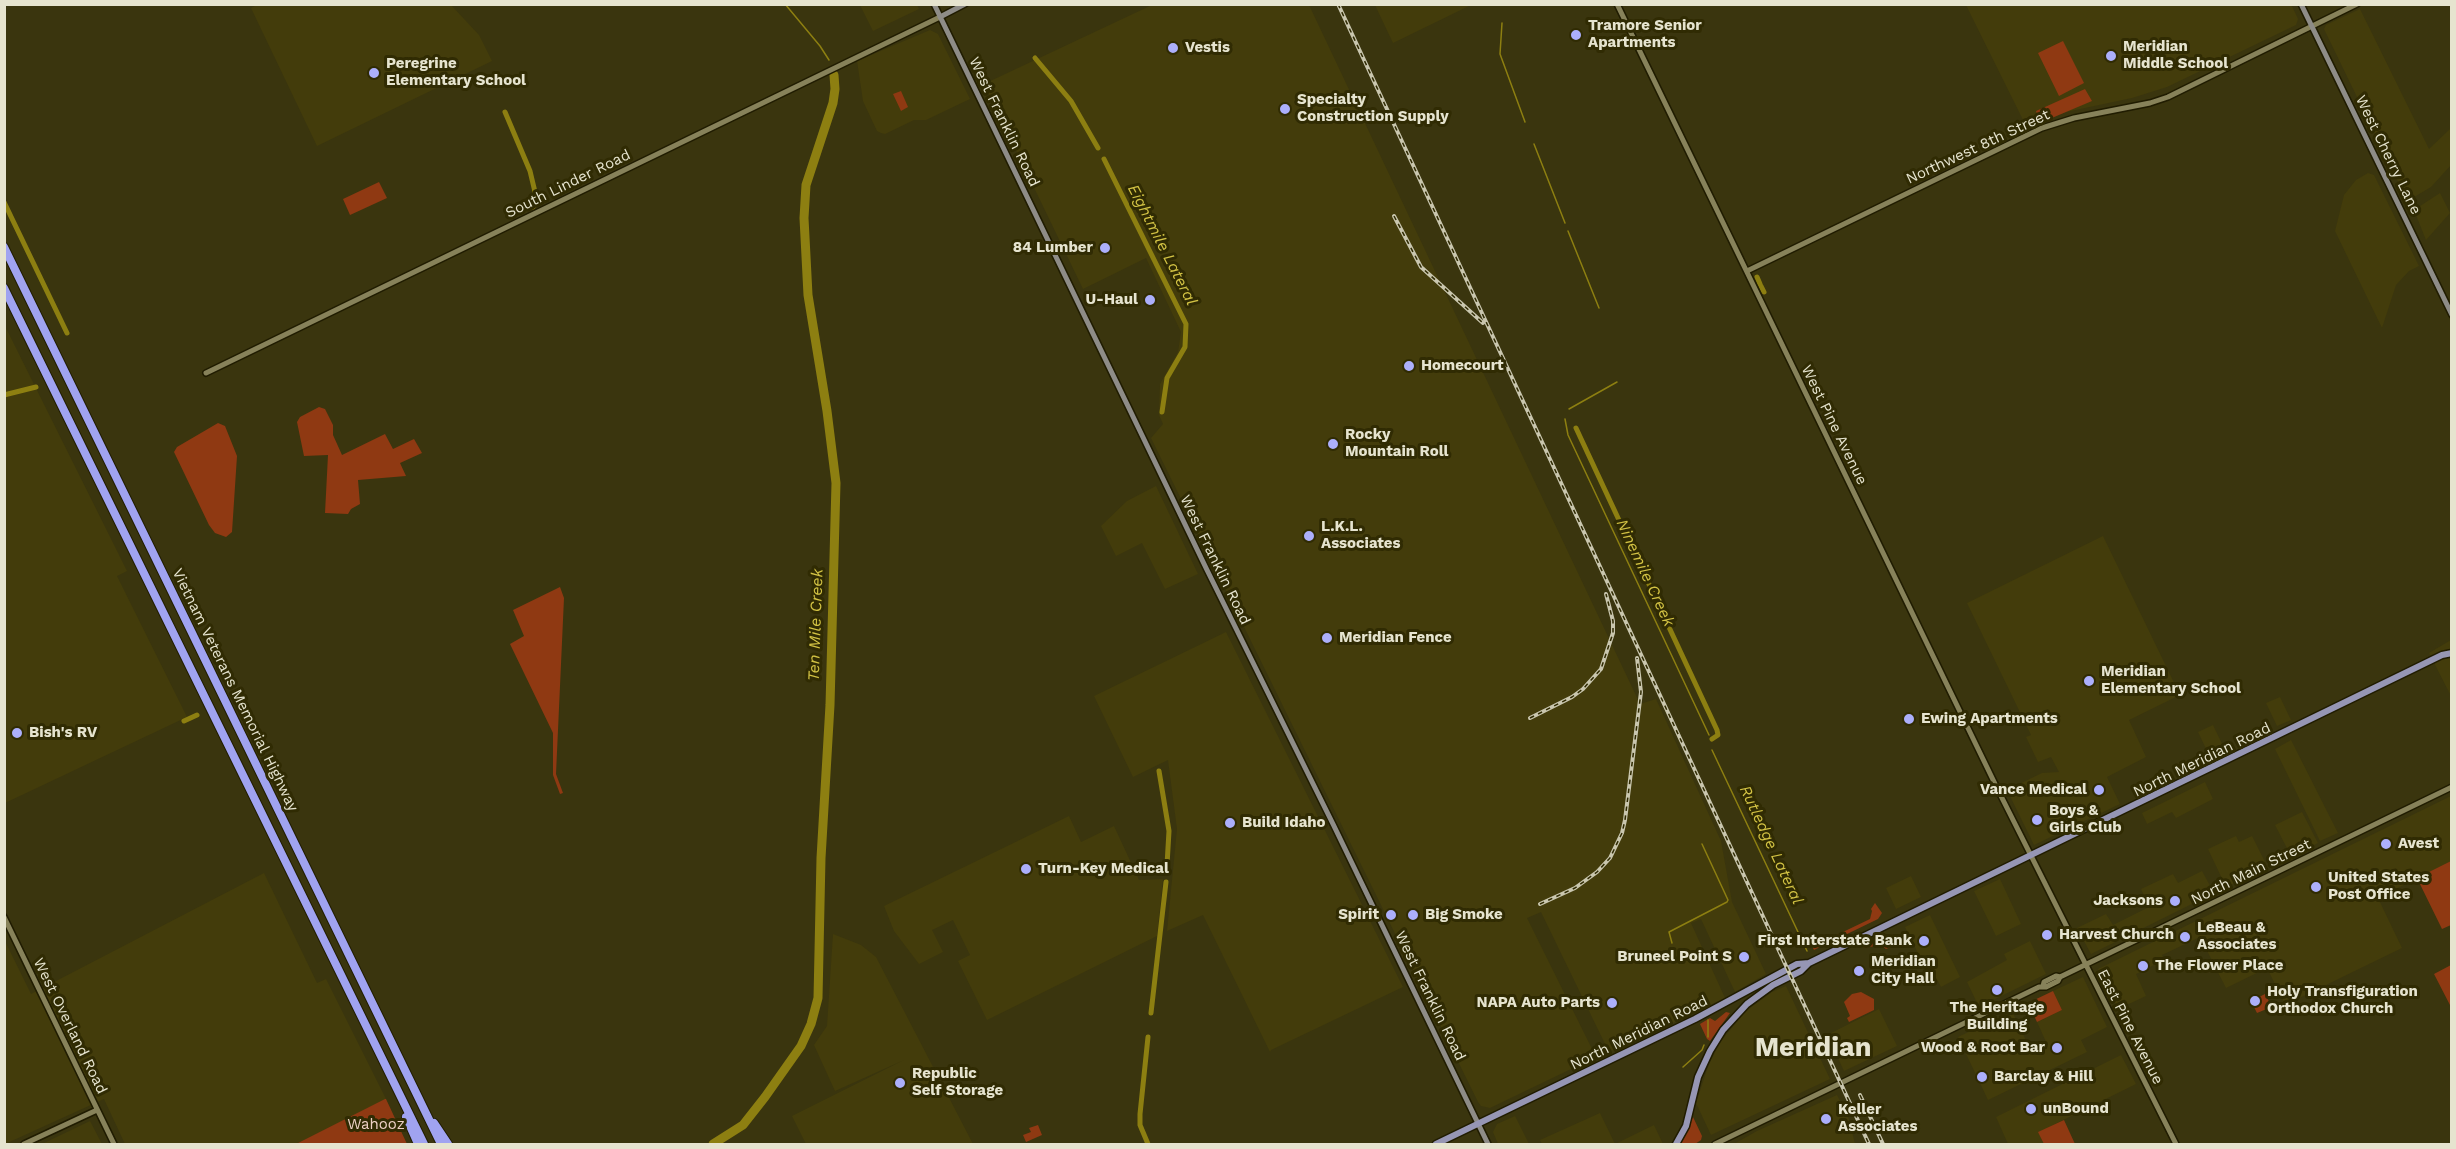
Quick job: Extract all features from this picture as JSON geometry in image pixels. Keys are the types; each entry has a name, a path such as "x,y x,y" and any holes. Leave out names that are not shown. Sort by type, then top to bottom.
{"highway":[{"name":"Vietnam Veterans Memorial Highway","path":"4,247 441,1144"},
{"name":"Vietnam Veterans Memorial Highway","path":"4,288 394,1087 424,1144"},
{"path":"394,1087 418,1144"},
{"path":"424,1110 448,1144"}],"main road":[{"name":"West Franklin Road","path":"934,4 1211,580 1488,1144"},
{"path":"940,17 965,4"},
{"name":"West Cherry Lane","path":"2301,4 2451,315"},
{"name":"North Meridian Road","path":"2442,655 2451,646"},
{"name":"North Meridian Road","path":"1676,1144 1686,1126 1698,1077 1710,1051 1723,1030 1747,1004 1773,985 1801,971 1809,963 2442,655 2451,653"},
{"name":"North Meridian Road","path":"1436,1144 1686,1024 1797,964 1809,963"}],"street":[{"name":"West Pine Avenue","path":"1617,4 2030,855"},
{"name":"Northwest 8th Street","path":"1747,271 2042,128 2074,118 2141,105 2168,97 2357,4"},
{"name":"South Linder Road","path":"206,373 940,17"},
{"name":"North Main Street","path":"1715,1144 2043,986 2044,982 2056,976 2060,977 2086,965 2451,787"},
{"name":"East Pine Avenue","path":"2030,855 2176,1144"},
{"name":"West Overland Road","path":"4,917 114,1144"},
{"path":"24,1144 97,1110"}],"shaded area":[{"name":"Meridian Middle School","path":"2291,4 2298,19 2296,25 2167,87 2132,98 2066,112 2029,127 2026,126 1966,5"},
{"name":"Peregrine Elementary School","path":"257,5 451,5 479,35 492,61 317,146 251,8"},
{"path":"860,5 917,5 919,9 873,31"},
{"path":"1152,5 1309,5 1640,704 1656,699 1721,841 1732,902 1766,974 1735,992 1701,919 1691,923 1725,998 1614,1051 1607,1048 1541,912 1527,918 1596,1057 1490,1108 1481,1106 1478,1102 1151,438 1163,424 1159,415 1160,384 1178,352 1181,332 1146,258 1083,289 984,84"},
{"path":"1375,5 1471,5 1393,43"},
{"path":"2360,9 2429,149 2451,130 2451,165 2431,187 2409,200 2324,29 2326,25"},
{"path":"930,30 938,34 970,99 926,120 914,120 885,134 877,131 863,101 857,61"},
{"path":"2368,173 2374,175 2419,266 2409,271 2396,285 2382,328 2335,231 2344,195 2356,180"},
{"path":"2440,193 2450,213 2426,240 2414,210"},
{"path":"5,326 127,571 117,576 187,717 5,803"},
{"path":"1156,486 1198,574 1165,589 1142,543 1116,556 1101,526 1127,501"},
{"name":"Meridian Elementary School","path":"2103,536 2180,695 2129,720 2146,757 2107,777 2120,804 2034,845 2007,790 2042,773 2059,772 2051,757 2038,762 2026,737 2031,735 1967,603"},
{"path":"1226,632 1403,987 1270,1052 1203,915 1167,931 1177,829 1168,760 1133,777 1094,696"},
{"path":"2451,640 2451,696 2429,653"},
{"path":"2280,697 2291,720 2277,726 2266,703"},
{"path":"2213,725 2226,752 2211,759 2198,732"},
{"path":"2291,740 2338,833 2320,841 2275,749"},
{"path":"2205,782 2213,799 2176,818 2172,812 2147,824 2142,813"},
{"path":"2451,796 2451,861 2378,898 2402,948 2289,1003 2284,1002 2267,968 2226,988 2200,937 2162,955 2164,960 2136,974 2146,996 2118,1009 2098,969"},
{"path":"2302,812 2318,843 2291,856 2275,825"},
{"path":"1069,816 1081,842 1114,826 1139,880 1163,879 1157,936 987,1020 958,961 970,955 953,920 932,930 943,952 919,964 894,931 884,906"},
{"path":"2236,836 2239,842 2252,836 2268,868 2226,887 2208,849"},
{"path":"2202,871 2214,893 2091,954 2077,928 2106,914 2113,925 2149,907 2141,889 2173,874 2178,883"},
{"path":"264,873 317,983 326,979 386,1099 296,1144 125,1144 104,1099 5,1144 4,939 31,994"},
{"path":"1911,876 1921,897 1896,909 1886,888"},
{"path":"2000,879 2021,924 1996,936 1974,891"},
{"path":"1930,915 1960,977 1941,987 1938,981 1933,984 1905,927"},
{"path":"833,934 861,945 876,957 973,1144 806,1144 792,1116 904,1060 835,1091 814,1045 827,1026"},
{"path":"2030,941 2046,974 1979,1007 1967,982 2007,960 2004,954"},
{"path":"2083,977 2107,1027 2081,1040 2087,1052 1988,1100 1958,1037 2012,1011 2031,1051 2047,1044 2037,1022 2062,1010 2053,991"},
{"path":"1786,986 1830,1079 1711,1135 1696,1103 1709,1064 1721,1041 1746,1011 1772,992"},
{"path":"1879,1009 1897,1046 1844,1071 1827,1035"},
{"path":"2121,1055 2136,1084 2039,1132 2044,1144 2008,1144 1996,1117"},
{"path":"1837,1095 1849,1119 1855,1144 1734,1144 1757,1131"},
{"path":"1600,1113 1615,1144 1542,1144 1540,1140"},
{"path":"1515,1116 1529,1144 1498,1144 1493,1132 1497,1124"},
{"path":"90,1121 102,1144 42,1144"},
{"path":"1654,1125 1663,1144 1615,1144"}],"green space":[{"path":"2063,41 2084,83 2059,96 2038,53"},
{"path":"2085,89 2092,101 2040,123 2036,111"},
{"path":"901,91 908,107 901,111 893,94"},
{"path":"379,182 387,198 350,215 343,199"},
{"path":"319,407 325,409 333,425 333,435 342,455 385,434 393,449 414,439 422,453 400,463 406,476 358,480 360,504 351,509 348,514 325,513 328,455 304,456 297,422 300,417"},
{"path":"218,423 225,426 237,456 232,532 226,537 215,533 209,525 174,452 177,447"},
{"path":"560,587 564,598 556,774 563,793 560,794 553,775 553,733 510,644 524,636 513,610"},
{"path":"2451,861 2451,925 2442,929 2417,878"},
{"path":"1875,903 1882,913 1878,919 1814,950 1807,936 1810,934 1813,941 1820,943 1870,919 1871,909"},
{"path":"1884,938 1891,940 1893,946 1886,949 1881,945 1863,948"},
{"path":"2451,965 2451,1007 2434,974"},
{"path":"2053,991 2062,1010 2037,1022 2028,1003"},
{"path":"1861,992 1874,999 1874,1010 1849,1022 1847,1018 1850,1016 1844,1002 1852,994"},
{"path":"2265,994 2274,1011 2269,1008 2257,1013 2254,1007 2262,1003 2259,997"},
{"path":"1726,1012 1730,1013 1710,1041 1700,1024 1710,1018 1715,1021"},
{"name":"Wahooz","path":"385,1099 407,1144 296,1144"},
{"path":"1693,1117 1702,1136 1701,1140 1695,1144 1680,1144"},
{"path":"2064,1120 2075,1144 2044,1144 2038,1132"},
{"path":"1038,1125 1042,1135 1026,1142 1023,1135 1031,1132 1029,1128"}],"waterway":[{"name":"Ten Mile Creek","path":"785,4 829,60"},
{"name":"Ninemile Creek","path":"1502,23 1500,54 1525,122"},
{"name":"Eightmile Lateral","path":"1035,58 1071,101 1098,148"},
{"name":"Ten Mile Creek","path":"713,1144 743,1125 765,1097 801,1046 811,1024 818,998 821,858 830,705 836,483 808,295 804,218 806,185 833,103 834,75"},
{"path":"505,112 530,171 535,192 533,207"},
{"name":"Ninemile Creek","path":"1534,144 1565,223"},
{"name":"Eightmile Lateral","path":"1104,159 1186,324 1185,347 1167,378 1162,412"},
{"path":"4,202 67,333"},
{"name":"Ninemile Creek","path":"1568,231 1599,308"},
{"path":"1757,277 1760,284"},
{"path":"1761,286 1764,292"},
{"name":"Ninemile Creek","path":"1569,409 1617,382"},
{"path":"4,395 36,387"},
{"name":"Ninemile Creek","path":"1565,419 1568,435 1709,735"},
{"name":"Rutledge Lateral","path":"1576,428 1717,730 1718,735 1712,739"},
{"path":"184,721 197,715"},
{"name":"Rutledge Lateral","path":"1712,750 1807,951"},
{"name":"Eightmile Lateral","path":"1159,771 1169,831 1167,865"},
{"name":"Ninemile Creek","path":"1672,943 1669,932 1728,900 1702,844"},
{"name":"Eightmile Lateral","path":"1151,1013 1166,882"},
{"name":"Ninemile Creek","path":"1708,1020 1708,1037"},
{"name":"Eightmile Lateral","path":"1148,1037 1140,1125 1148,1144"},
{"name":"Ninemile Creek","path":"1683,1067 1702,1050 1704,1045"}],"railway":[{"path":"1338,4 1869,1144"},
{"path":"1394,216 1421,267 1483,323"},
{"path":"1530,718 1572,697 1583,689 1601,669 1613,633 1613,621 1606,594"},
{"path":"1540,904 1575,888 1597,872 1610,858 1622,833 1641,692 1637,658"},
{"path":"1860,1095 1883,1144"}],"place":[{"name":"Tramore Senior Apartments","path":"1576,35"},
{"name":"Vestis","path":"1173,48"},
{"name":"Meridian Middle School","path":"2111,56"},
{"name":"Peregrine Elementary School","path":"374,73"},
{"name":"Specialty Construction Supply","path":"1285,109"},
{"name":"84 Lumber","path":"1105,248"},
{"name":"U-Haul","path":"1150,300"},
{"name":"Homecourt","path":"1409,366"},
{"name":"Rocky Mountain Roll","path":"1333,444"},
{"name":"L.K.L. Associates","path":"1309,536"},
{"name":"Meridian Fence","path":"1327,638"},
{"name":"Meridian Elementary School","path":"2089,681"},
{"name":"Ewing Apartments","path":"1909,719"},
{"name":"Bish's RV","path":"17,733"},
{"name":"Vance Medical","path":"2099,790"},
{"name":"Boys & Girls Club","path":"2037,820"},
{"name":"Build Idaho","path":"1230,823"},
{"name":"Avest","path":"2386,844"},
{"name":"Turn-Key Medical","path":"1026,869"},
{"name":"United States Post Office","path":"2316,887"},
{"name":"Jacksons","path":"2175,901"},
{"name":"Spirit","path":"1391,915"},
{"name":"Big Smoke","path":"1413,915"},
{"name":"Harvest Church","path":"2047,935"},
{"name":"LeBeau & Associates","path":"2185,937"},
{"name":"First Interstate Bank","path":"1924,941"},
{"name":"Bruneel Point S","path":"1744,957"},
{"name":"The Flower Place","path":"2143,966"},
{"name":"Meridian City Hall","path":"1859,971"},
{"name":"The Heritage Building","path":"1997,990"},
{"name":"Holy Transfiguration Orthodox Church","path":"2255,1001"},
{"name":"NAPA Auto Parts","path":"1612,1003"},
{"name":"Wood & Root Bar","path":"2057,1048"},
{"name":"Barclay & Hill","path":"1982,1077"},
{"name":"Republic Self Storage","path":"900,1083"},
{"name":"unBound","path":"2031,1109"},
{"name":"Keller Associates","path":"1826,1119"}],"district":[{"name":"Meridian","path":"1813,1048"}]}
